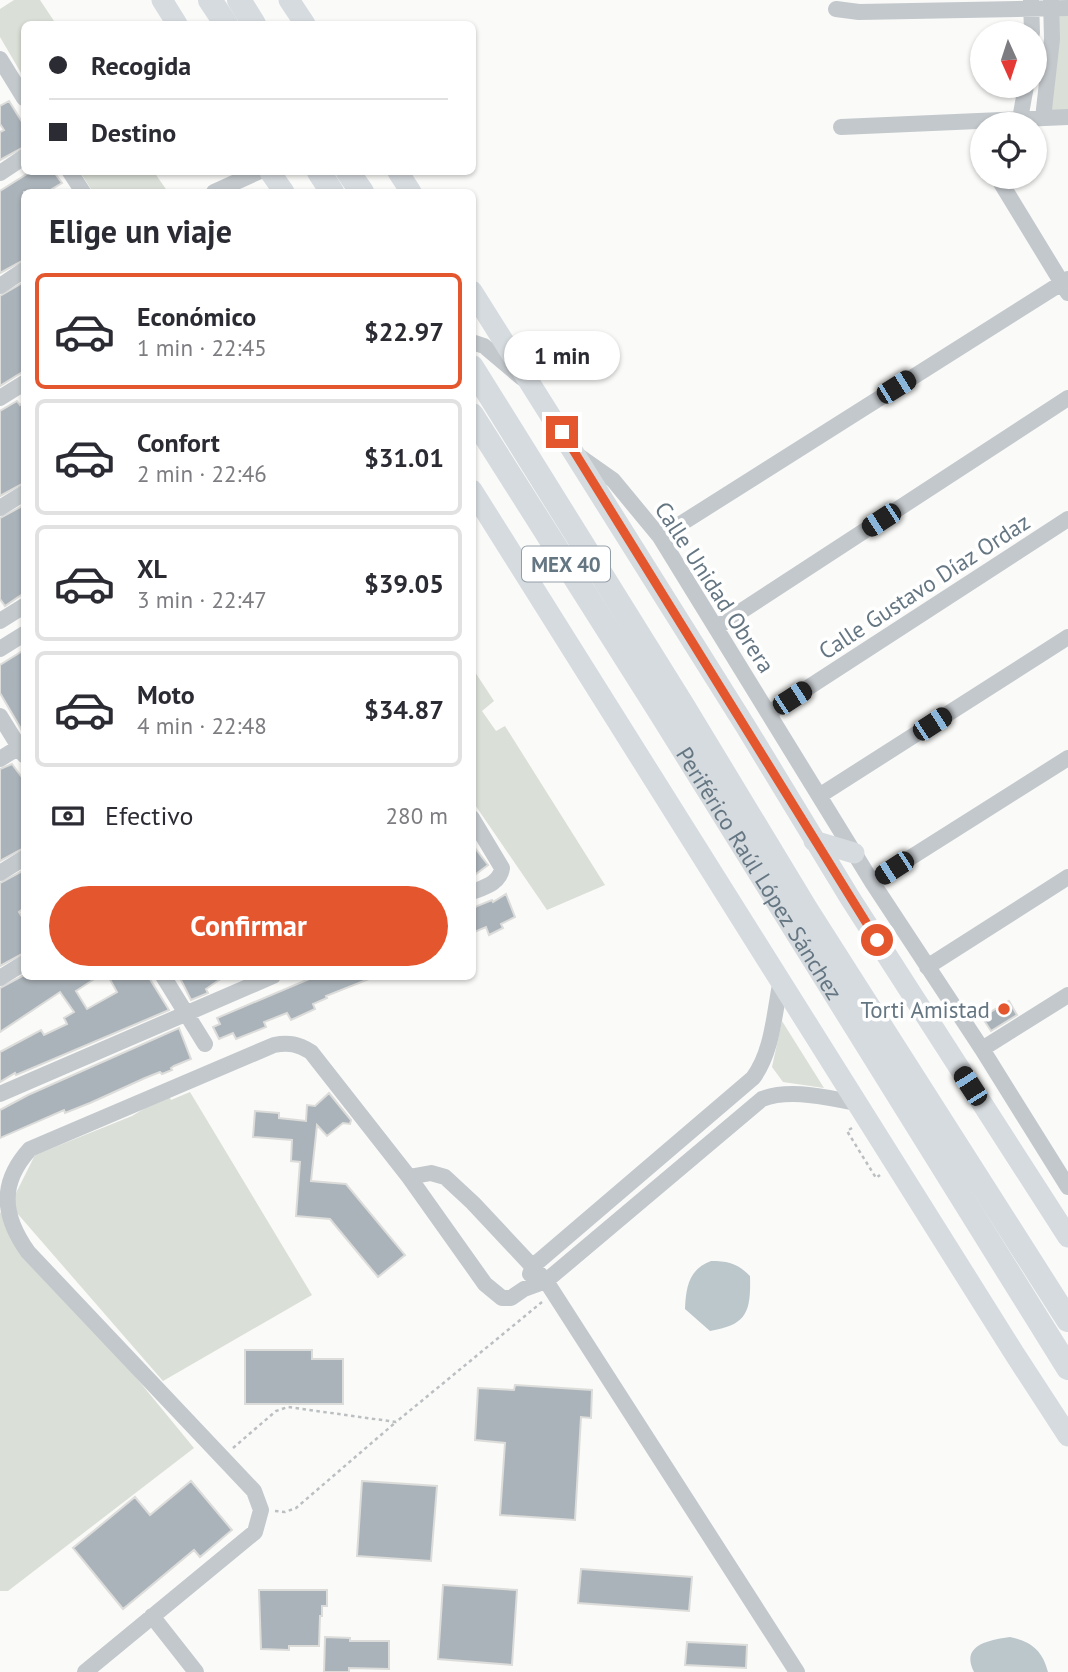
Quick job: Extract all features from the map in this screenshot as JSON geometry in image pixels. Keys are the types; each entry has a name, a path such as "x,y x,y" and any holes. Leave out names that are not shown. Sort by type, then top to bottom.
{"highway":[{"path":"210,0 224,21"},
{"path":"239,0 252,21"},
{"name":"Periférico Raúl López Sánchez","path":"476,374 671,708 1068,1368"},
{"name":"Periférico Raúl López Sánchez","path":"476,421 806,909 1068,1320"}],"main road":[{"path":"162,0 175,21"},
{"path":"289,0 303,21"},
{"path":"476,296 747,727 814,841 1068,1237"},
{"path":"476,496 1068,1436"},
{"path":"814,841 854,853"}],"street":[{"path":"836,9 859,12 1057,5 1044,112"},
{"path":"0,59 21,93"},
{"path":"1047,118 1068,117"},
{"path":"841,127 970,121"},
{"path":"0,173 21,160"},
{"path":"221,189 251,175"},
{"path":"660,537 1066,285 1005,189"},
{"path":"0,286 21,272"},
{"path":"476,343 484,346 534,389"},
{"path":"0,398 21,385"},
{"path":"717,627 1068,398"},
{"name":"Calle Unidad Obrera","path":"575,454 613,480 660,537 872,882 982,1049 1068,1187"},
{"path":"0,508 21,495"},
{"name":"Calle Gustavo Díaz Ordaz","path":"769,713 1068,519"},
{"path":"0,621 21,608"},
{"path":"0,649 21,636"},
{"path":"819,796 1068,637"},
{"path":"0,716 21,746"},
{"path":"0,759 21,750"},
{"path":"872,882 1068,758"},
{"path":"476,824 502,864 501,877 493,884 476,890"},
{"path":"0,873 21,860"},
{"path":"928,967 1068,877"},
{"path":"0,978 21,965"},
{"path":"165,980 205,1044"},
{"path":"0,1094 264,980"},
{"path":"524,1289 533,1266 753,1078 764,1061 780,980"},
{"path":"982,1049 1068,995"},
{"path":"85,1672 255,1532 261,1510 254,1491 28,1252 3,1211 1,1186 7,1170 30,1149 274,1045 295,1044 311,1052 409,1177 485,1284 502,1298 511,1298 524,1289 550,1287 756,1102 770,1096 810,1096 862,1111"},
{"path":"723,1104 736,1119"},
{"path":"409,1177 431,1173 445,1177 473,1203 550,1287 797,1672"},
{"path":"152,1616 196,1672"}],"path":[{"path":"862,1111 847,1131 876,1178"},
{"path":"261,1510 285,1512 296,1508 550,1287"},
{"path":"222,1457 276,1411 288,1408 396,1422"}],"shaded area":[{"path":"14,0 40,0 54,21 21,21 21,73 0,37 0,9"},
{"path":"1068,12 1068,113 1046,112 1056,13"},
{"path":"82,175 156,175 166,189 91,189"},
{"path":"476,674 494,701 482,711 496,731 505,726 605,885 547,910 476,806"},
{"path":"782,1021 824,1088 783,1082 772,1067"},
{"path":"190,1092 312,1295 163,1381 10,1205 35,1155 132,1116 168,1094 171,1100"},
{"path":"0,1212 194,1448 8,1591 0,1591"},
{"path":"711,1261 727,1262 741,1268 750,1276 750,1288 748,1308 744,1315 732,1325 710,1331 685,1309 686,1293 693,1274"},
{"path":"1010,1637 1035,1648 1043,1658 1048,1672 974,1672 971,1656 974,1650 986,1642"}],"building":[{"path":"9,101 21,120 21,149 0,160 0,132 4,130 0,124 0,106"},
{"path":"25,175 56,175 62,183 52,189 21,189 21,262 0,273 0,191"},
{"path":"21,284 21,373 0,386 0,296"},
{"path":"17,401 21,404 21,485 0,496 0,411"},
{"path":"21,507 21,595 5,606 0,599 0,518"},
{"path":"21,652 21,729 0,693 0,665"},
{"path":"12,764 21,776 21,850 0,861 0,769"},
{"path":"476,849 488,865 476,874"},
{"path":"21,872 21,955 0,966 0,883"},
{"path":"506,894 515,917 501,924 503,928 489,935 486,927 476,931 476,907 492,900 493,902"},
{"path":"21,977 21,980 93,980 76,991 87,1009 117,992 110,980 150,980 169,1010 16,1075 15,1073 0,1082 0,1052 41,1030 44,1035 67,1024 64,1018 74,1012 60,992 0,1032 0,988"},
{"path":"181,980 219,980 206,989 208,993 191,1000"},
{"path":"307,980 366,980 326,996 327,998 313,1004 315,1009 291,1020 287,1013 264,1022 266,1027 236,1039 233,1033 219,1039 213,1027 220,1024 217,1018"},
{"name":"Torti Amistad","path":"1009,1001 1017,1015 991,1031 982,1017"},
{"path":"179,1028 191,1059 174,1066 172,1070 162,1074 160,1072 0,1138 0,1110"},
{"path":"329,1093 351,1120 350,1124 343,1123 327,1136 317,1125 311,1181 346,1184 405,1255 378,1277 330,1219 296,1216 300,1162 291,1161 292,1140 253,1137 255,1111 279,1113 279,1118 306,1121 307,1105 315,1106"},
{"path":"245,1350 312,1350 312,1359 343,1359 343,1404 245,1404"},
{"path":"515,1385 592,1390 591,1418 581,1417 575,1520 500,1515 505,1443 475,1440 478,1388 514,1390"},
{"path":"191,1481 232,1530 200,1557 194,1550 123,1609 73,1548 135,1497 150,1515"},
{"path":"362,1481 437,1486 431,1561 357,1556"},
{"path":"581,1569 692,1577 689,1611 578,1603"},
{"path":"443,1585 517,1590 512,1665 438,1659"},
{"path":"259,1590 327,1590 327,1606 322,1606 320,1616 319,1646 289,1646 289,1650 261,1649"},
{"path":"325,1637 350,1638 350,1641 389,1641 389,1669 349,1668 349,1672 324,1672"},
{"path":"687,1642 747,1645 746,1668 685,1665"}],"place":[{"name":"Torti Amistad","path":"1004,1009"}],"route":[{"path":"562,432 877,940"}]}
